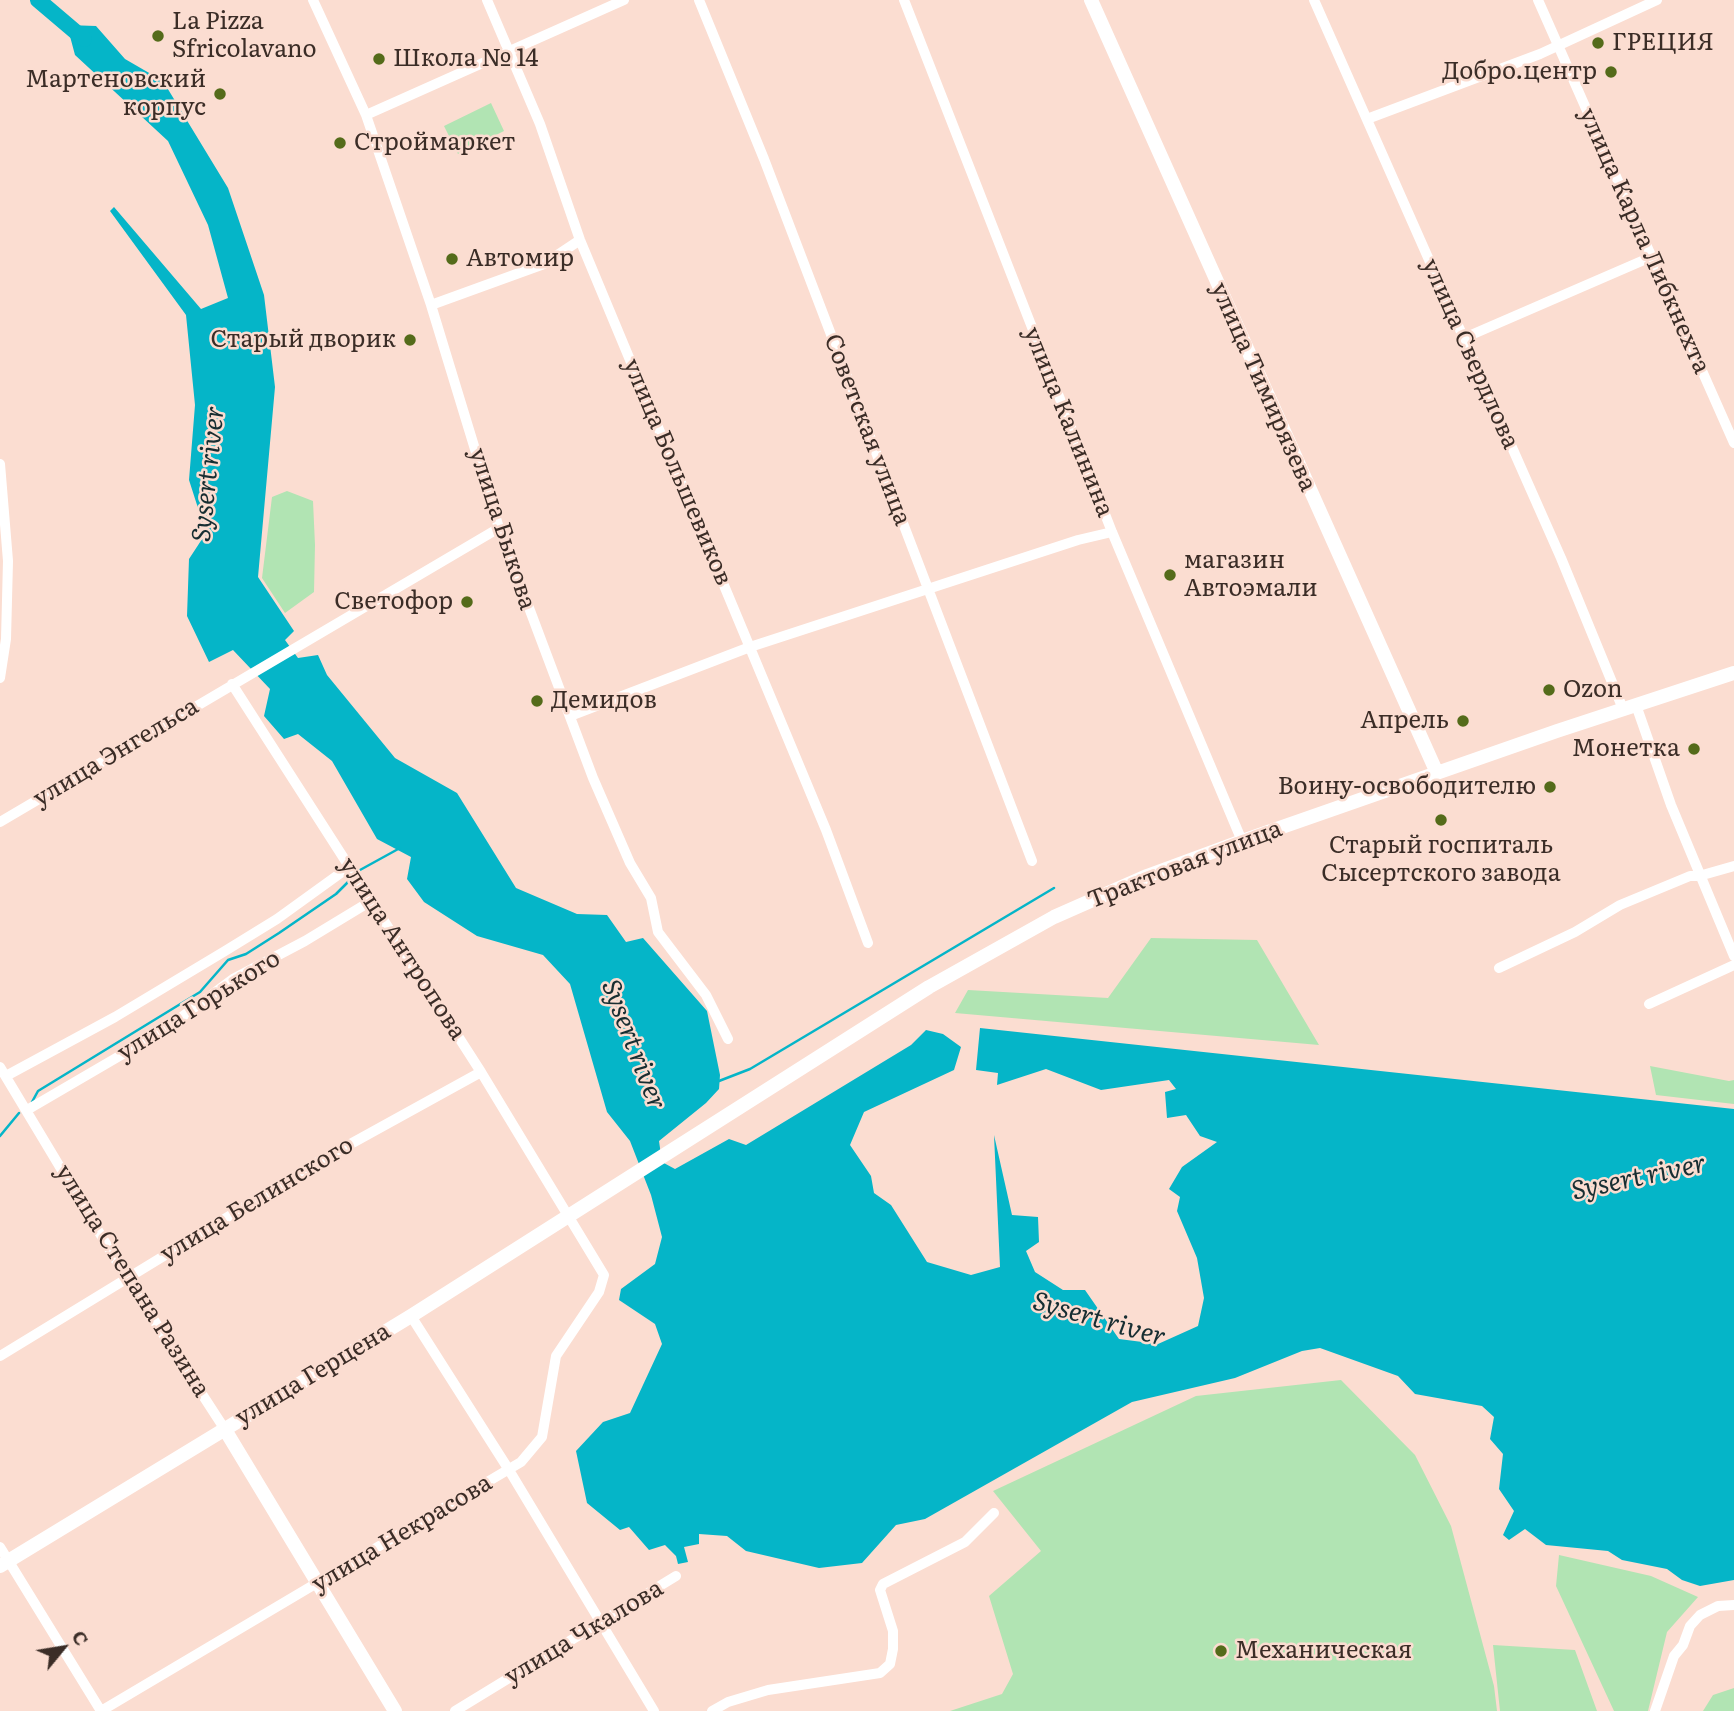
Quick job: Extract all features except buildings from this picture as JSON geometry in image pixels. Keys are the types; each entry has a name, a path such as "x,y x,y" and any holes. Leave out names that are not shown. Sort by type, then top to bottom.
{"main road":[{"name":"улица Тимирязева","path":"1091,0 1437,774"},
{"name":"Трактовая улица","path":"622,1180 929,988 1054,917 1147,876 1242,841 1734,673"},
{"name":"улица Герцена","path":"5,1563 411,1316 569,1217 622,1180"},
{"name":"улица Степана Разина","path":"225,1428 317,1585 396,1711"}],"street":[{"name":"улица Быкова","path":"313,0 366,115 431,305 499,528 609,814 651,898 658,932 706,995 728,1039"},
{"name":"улица Большевиков","path":"487,0 540,124 580,240 750,646 869,943"},
{"path":"366,115 624,0"},
{"name":"Советская улица","path":"699,0 764,159 1032,861"},
{"name":"улица Калинина","path":"904,0 1112,532 1242,841"},
{"name":"улица Свердлова","path":"1314,0 1629,707 1734,956"},
{"name":"улица Карла Либкнехта","path":"1538,0 1734,443"},
{"path":"1367,119 1558,44 1657,0"},
{"path":"431,305 544,264 580,240"},
{"path":"1464,338 1651,257"},
{"path":"0,464 8,561 6,639 0,678"},
{"name":"улица Энгельса","path":"0,822 499,528"},
{"path":"570,716 750,646 927,588 1112,532"},
{"name":"улица Антропова","path":"232,684 481,1072 604,1275"},
{"path":"1499,968 1575,932 1620,905 1690,876 1734,866"},
{"name":"улица Горького","path":"3,1072 115,1017 235,945 349,867"},
{"name":"улица Горького","path":"27,1110 164,1030 233,979 305,941 371,901"},
{"path":"1649,1003 1734,965"},
{"name":"улица Степана Разина","path":"3,1072 126,1277 225,1428"},
{"name":"улица Белинского","path":"0,1356 316,1163 481,1072"},
{"name":"улица Некрасова","path":"101,1711 521,1462 542,1437 556,1356 599,1292 604,1275"},
{"path":"411,1316 509,1470 654,1711"},
{"path":"712,1711 768,1690 880,1672 890,1664 893,1631 880,1590 883,1584 965,1542 994,1513"},
{"path":"0,1547 5,1563 101,1711"},
{"name":"улица Чкалова","path":"455,1711 676,1576"},
{"path":"1655,1711 1674,1656 1690,1626 1700,1615 1718,1606 1734,1605"}],"green space":[{"path":"491,103 504,131 458,154 444,126"},
{"path":"287,491 313,501 315,545 314,592 285,613 262,578 272,497"},
{"path":"1151,938 1257,940 1319,1045 955,1013 968,990 1108,998"},
{"path":"1650,1066 1734,1080 1734,1104 1656,1095"},
{"path":"1341,1380 1415,1455 1451,1526 1494,1686 1497,1711 950,1711 1002,1694 1013,1674 989,1596 1041,1551 993,1491 1196,1396"},
{"path":"1559,1555 1651,1576 1698,1597 1667,1632 1648,1711 1614,1711 1556,1586"},
{"path":"1493,1645 1575,1650 1597,1711 1500,1711"},
{"path":"1734,1688 1734,1711 1703,1711 1713,1695"}],"water":[{"path":"67,25 96,26 125,59 163,81 228,188 264,295 275,387 258,577 294,631 285,640 298,658 318,655 327,675 395,758 457,793 516,888 577,914 607,915 626,942 643,938 707,1011 720,1075 719,1089 659,1141 662,1162 675,1169 729,1139 746,1145 911,1045 926,1030 943,1034 961,1047 954,1070 864,1112 850,1145 871,1176 874,1193 891,1205 927,1262 971,1275 1000,1267 994,1135 1012,1215 1038,1217 1039,1242 1026,1251 1035,1272 1063,1290 1085,1290 1119,1339 1158,1344 1198,1326 1204,1298 1197,1258 1177,1211 1180,1197 1169,1189 1182,1167 1217,1142 1200,1136 1186,1115 1167,1118 1165,1092 1176,1089 1169,1080 1101,1090 1046,1069 997,1085 998,1073 976,1070 980,1028 1734,1109 1734,1580 1700,1586 1682,1580 1667,1569 1622,1560 1608,1551 1546,1545 1525,1529 1509,1540 1503,1535 1514,1511 1499,1489 1503,1454 1490,1439 1494,1417 1482,1406 1415,1394 1398,1376 1320,1348 1302,1351 1235,1378 1132,1402 925,1519 896,1525 862,1563 819,1568 746,1551 727,1536 699,1534 699,1544 684,1547 688,1562 678,1564 676,1556 665,1545 649,1550 629,1527 620,1530 587,1503 576,1451 603,1422 630,1413 662,1344 655,1324 619,1300 621,1289 655,1264 662,1237 651,1195 630,1141 607,1112 570,984 543,955 477,936 424,902 407,879 411,857 377,839 332,761 298,734 284,739 264,716 270,689 233,650 209,662 187,616 189,559 206,533 189,480 195,405 186,315 110,211 114,207 201,309 228,298 208,225 168,141 75,55"}],"waterway":[{"name":"Sysert river","path":"38,0 84,39"},
{"path":"360,870 400,848"},
{"path":"32,1102 38,1091 200,992 228,960 246,954 279,933 336,894 349,881"},
{"path":"719,1081 750,1069 1054,888"},
{"path":"0,1136 19,1113"}],"place":[{"name":"La Pizza Sfricolavano","path":"158,36"},
{"name":"ГРЕЦИЯ","path":"1598,43"},
{"name":"Школа № 14","path":"379,59"},
{"name":"Добро.центр","path":"1611,72"},
{"name":"Мартеновский корпус","path":"220,94"},
{"name":"Строймаркет","path":"340,143"},
{"name":"Автомир","path":"452,259"},
{"name":"Старый дворик","path":"410,340"},
{"name":"магазин Автоэмали","path":"1170,575"},
{"name":"Светофор","path":"467,602"},
{"name":"Ozon","path":"1549,690"},
{"name":"Демидов","path":"537,701"},
{"name":"Апрель","path":"1463,721"},
{"name":"Монетка","path":"1694,749"},
{"name":"Воину-освободителю","path":"1550,787"},
{"name":"Старый госпиталь Сысертского завода","path":"1441,820"},
{"name":"Механическая","path":"1221,1651"}]}
